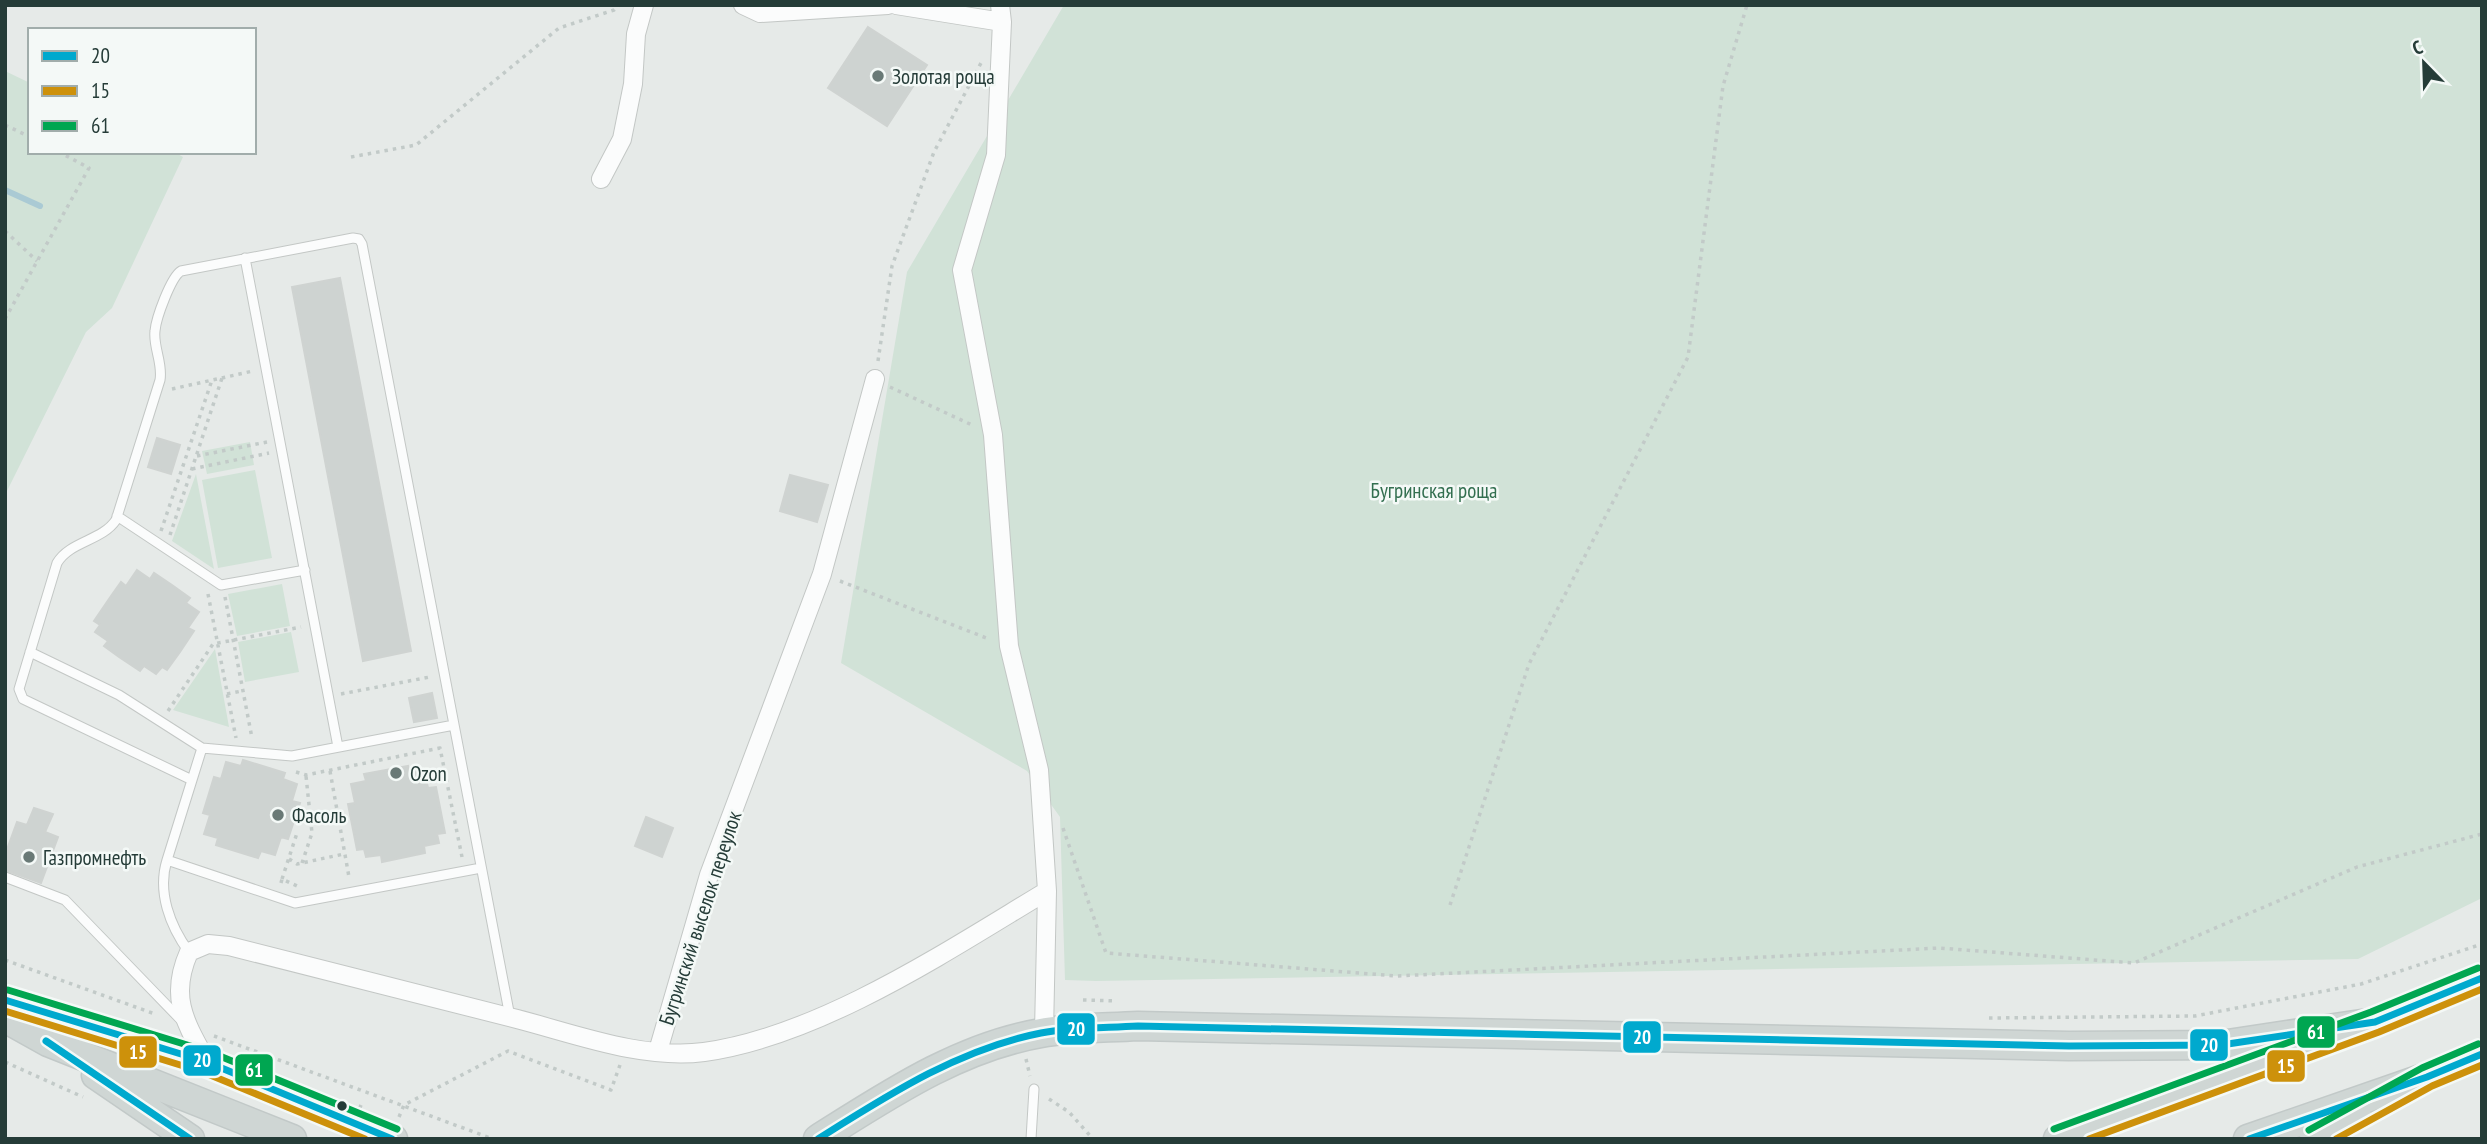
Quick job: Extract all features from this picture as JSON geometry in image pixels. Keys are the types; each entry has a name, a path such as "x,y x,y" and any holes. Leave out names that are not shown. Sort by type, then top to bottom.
{"main road":[{"path":"2058,1139 2375,1023 2482,978"},
{"path":"5,1000 207,1062 395,1130"},
{"path":"5,1018 48,1041 292,1139"},
{"path":"818,1139 921,1077 972,1051 1044,1032 1138,1026 2110,1046 2221,1045 2375,1023"},
{"path":"48,1041 190,1139"},
{"path":"2248,1139 2427,1077 2482,1055"},
{"path":"2314,1139 2427,1077"}],"street":[{"path":"601,179 622,139 633,84 636,34 644,5"},
{"path":"743,5 760,13 888,5"},
{"path":"896,5 1001,14 996,155 962,270 993,435 1009,646 1039,770 1047,891 1044,1032"},
{"name":"Бугринский выселок переулок","path":"875,379 821,574 709,874 658,1051 701,1052 746,1044 811,1021 894,980 1047,891"},
{"path":"207,1062 187,1026 180,1003 179,982 189,952 208,944 229,946 625,1049 658,1051"}],"lane":[{"path":"192,780 23,699 19,689 30,652 61,556 112,527 117,516 161,374 155,332 173,278 181,271 359,239 510,1017"},
{"path":"245,258 338,747"},
{"path":"117,516 223,585 305,570"},
{"path":"30,652 119,695 202,748 292,756 454,725"},
{"path":"189,952 172,926 162,878 202,748"},
{"path":"167,860 295,903 481,868"},
{"path":"5,877 65,900 187,1026"},
{"path":"1031,1139 1034,1089"}],"path":[{"path":"351,156 416,145 559,28 614,10 619,5"},
{"path":"1450,905 1529,664 1688,357 1723,86 1746,5"},
{"path":"984,57 934,152 892,266 875,379 993,435"},
{"path":"5,125 28,136"},
{"path":"5,319 89,168 62,154"},
{"path":"5,231 37,262"},
{"path":"156,392 266,369"},
{"path":"161,546 188,481 222,378"},
{"path":"161,546 177,484 212,380"},
{"path":"199,418 210,414"},
{"path":"197,456 280,440"},
{"path":"192,469 282,451"},
{"path":"177,484 188,481"},
{"path":"821,574 1009,646"},
{"path":"205,575 238,751"},
{"path":"223,585 255,753"},
{"path":"170,707 213,644 315,624"},
{"path":"329,696 444,674"},
{"path":"227,694 243,691"},
{"path":"286,768 306,775 440,748 465,871"},
{"path":"326,749 352,893"},
{"path":"302,863 312,833 306,775"},
{"path":"1041,803 1060,817 1106,953 1397,976 1939,948 2134,962 2357,867 2482,834"},
{"path":"282,879 297,834"},
{"path":"289,859 297,864 345,853"},
{"path":"1982,1018 2195,1016 2361,984 2482,944"},
{"path":"5,960 493,1139"},
{"path":"1083,1000 1124,1001"},
{"path":"395,1130 404,1105 508,1051 611,1090 625,1049"},
{"path":"1034,1089 1069,1112 1093,1139"},
{"path":"347,1139 361,1105"}],"green space":[{"name":"Бугринская роща","path":"1064,5 2482,5 2482,898 2358,959 1065,980 1060,817 1027,771 841,663 907,272"},
{"path":"5,71 28,82 28,154 178,154 183,157 112,308 86,332 5,495"},
{"path":"250,442 254,465 207,474 202,451"},
{"path":"255,470 272,558 218,568 202,480"},
{"path":"196,474 214,569 172,541"},
{"path":"282,584 290,626 237,636 228,594"},
{"path":"291,632 299,672 245,682 238,642"},
{"path":"215,649 229,727 173,710"}],"building":[{"name":"Золотая роща","path":"868,27 927,65 887,126 828,88"},
{"path":"340,278 411,651 363,661 292,287"},
{"path":"157,438 180,445 171,474 148,467"},
{"path":"790,475 828,485 817,522 780,511"},
{"path":"137,570 150,579 154,573 172,585 190,598 186,603 199,612 188,628 194,631 180,652 167,670 162,667 156,674 144,666 140,671 119,657 104,646 108,641 95,632 100,625 94,621 121,582 126,586"},
{"path":"432,693 437,718 414,722 409,698"},
{"path":"243,760 285,773 283,779 297,784 292,801 300,803 288,839 281,837 275,855 261,851 258,858 216,845 218,838 204,834 210,815 203,813 214,777 221,779 226,762 241,766"},
{"path":"408,766 409,772 424,769 428,788 436,787 445,833 437,834 439,843 424,846 425,853 382,862 381,855 366,857 364,849 357,850 348,804 355,803 351,784 366,781 364,774"},
{"path":"34,808 53,814 45,832 58,837 41,883 5,870 5,855 17,822 27,825"},
{"path":"646,817 673,828 662,857 635,846"}],"waterway":[{"path":"5,190 40,206"}],"transit line":[{"name":"61","path":"2054,1129 2371,1012 2478,968"},
{"name":"20","path":"818,1139 898,1090 953,1062 1011,1040 1065,1030 1138,1026 2069,1046 2221,1045 2375,1022 2482,978"},
{"name":"15","path":"2089,1139 2379,1032 2482,989"},
{"name":"61","path":"8,990 210,1052 397,1129"},
{"name":"20","path":"5,1000 207,1062 392,1139"},
{"name":"15","path":"5,1011 203,1072 365,1139"},
{"name":"20","path":"46,1041 190,1139"},
{"name":"61","path":"2309,1130 2422,1068 2478,1044"},
{"name":"20","path":"2249,1139 2427,1077 2482,1054"},
{"name":"15","path":"2336,1139 2432,1086 2482,1065"}],"place":[{"name":"Золотая роща","path":"878,76"},
{"name":"Ozon","path":"396,773"},
{"name":"Фасоль","path":"278,815"},
{"name":"Газпромнефть","path":"29,857"}]}
